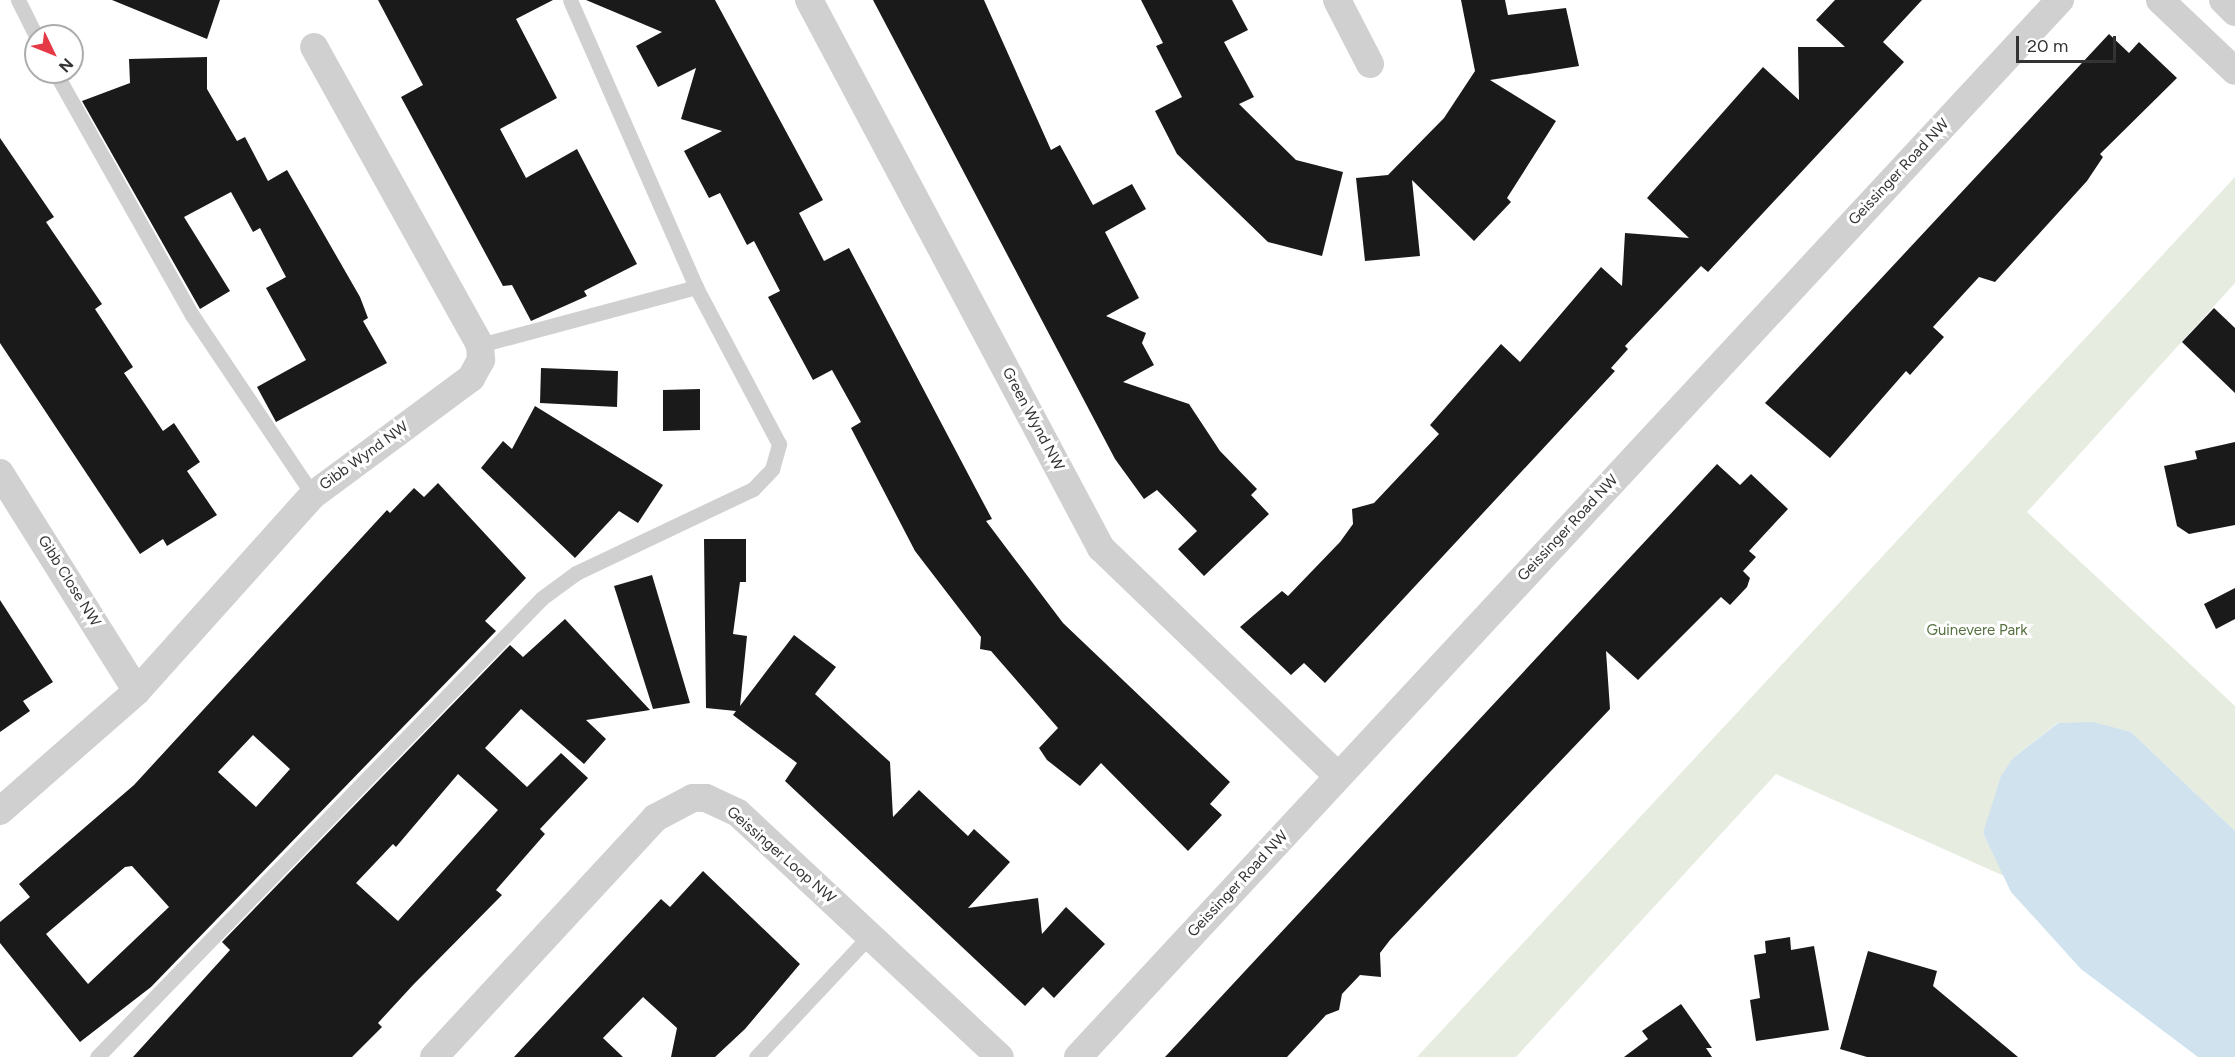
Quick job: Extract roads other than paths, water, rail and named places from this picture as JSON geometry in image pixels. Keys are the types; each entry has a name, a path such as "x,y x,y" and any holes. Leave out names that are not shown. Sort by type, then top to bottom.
{"street":[{"name":"Green Wynd NW","path":"809,0 1101,548 1338,776"},
{"path":"1337,0 1370,64"},
{"name":"Geissinger Road NW","path":"1078,1057 2060,0"},
{"path":"2160,0 2235,71"},
{"path":"2223,0 2235,12"},
{"path":"314,47 480,345"},
{"name":"Gibb Wynd NW","path":"0,811 137,691 312,495 471,378 481,360 480,345"},
{"name":"Gibb Close NW","path":"0,473 137,691"},
{"name":"Geissinger Loop NW","path":"434,1057 655,818 693,798 706,798 738,813 1000,1057"}],"lane":[{"path":"18,0 30,24"},
{"path":"97,1057 542,598 576,573 753,489 772,469 778,444 696,287 570,0"},
{"path":"62,84 192,315 312,495"},
{"path":"480,345 696,287"},
{"path":"756,1057 870,935"}],"water":[{"path":"2093,722 2131,732 2235,831 2235,1057 2198,1057 2081,969 2011,892 1983,833 2001,776 2013,758 2058,723"}],"park label":[{"name":"Guinevere Park","path":"1977,631"}]}
